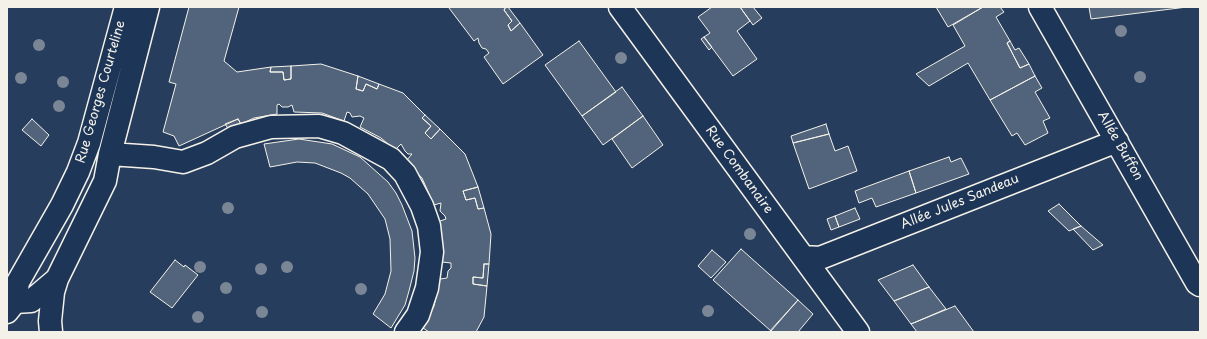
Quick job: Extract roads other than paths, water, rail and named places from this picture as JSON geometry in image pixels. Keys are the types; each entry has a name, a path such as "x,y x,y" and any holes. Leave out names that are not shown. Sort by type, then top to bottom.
{"street":[{"name":"Rue Georges Courteline","path":"57,279 31,301 12,297 62,206 84,157 126,7"},
{"name":"Rue Georges Courteline","path":"51,332 50,321 53,292 57,279 105,181 110,154 148,7"},
{"name":"Rue Combanaire","path":"620,7 858,332"},
{"name":"Allée Buffon","path":"1040,7 1200,286"},
{"path":"110,154 154,157 182,162 207,153 236,137 271,127 319,126 343,133 391,159 405,174 422,206 428,226 432,252 427,288 418,315 406,332"},
{"name":"Allée Jules Sandeau","path":"803,257 820,258 1117,141"}]}
